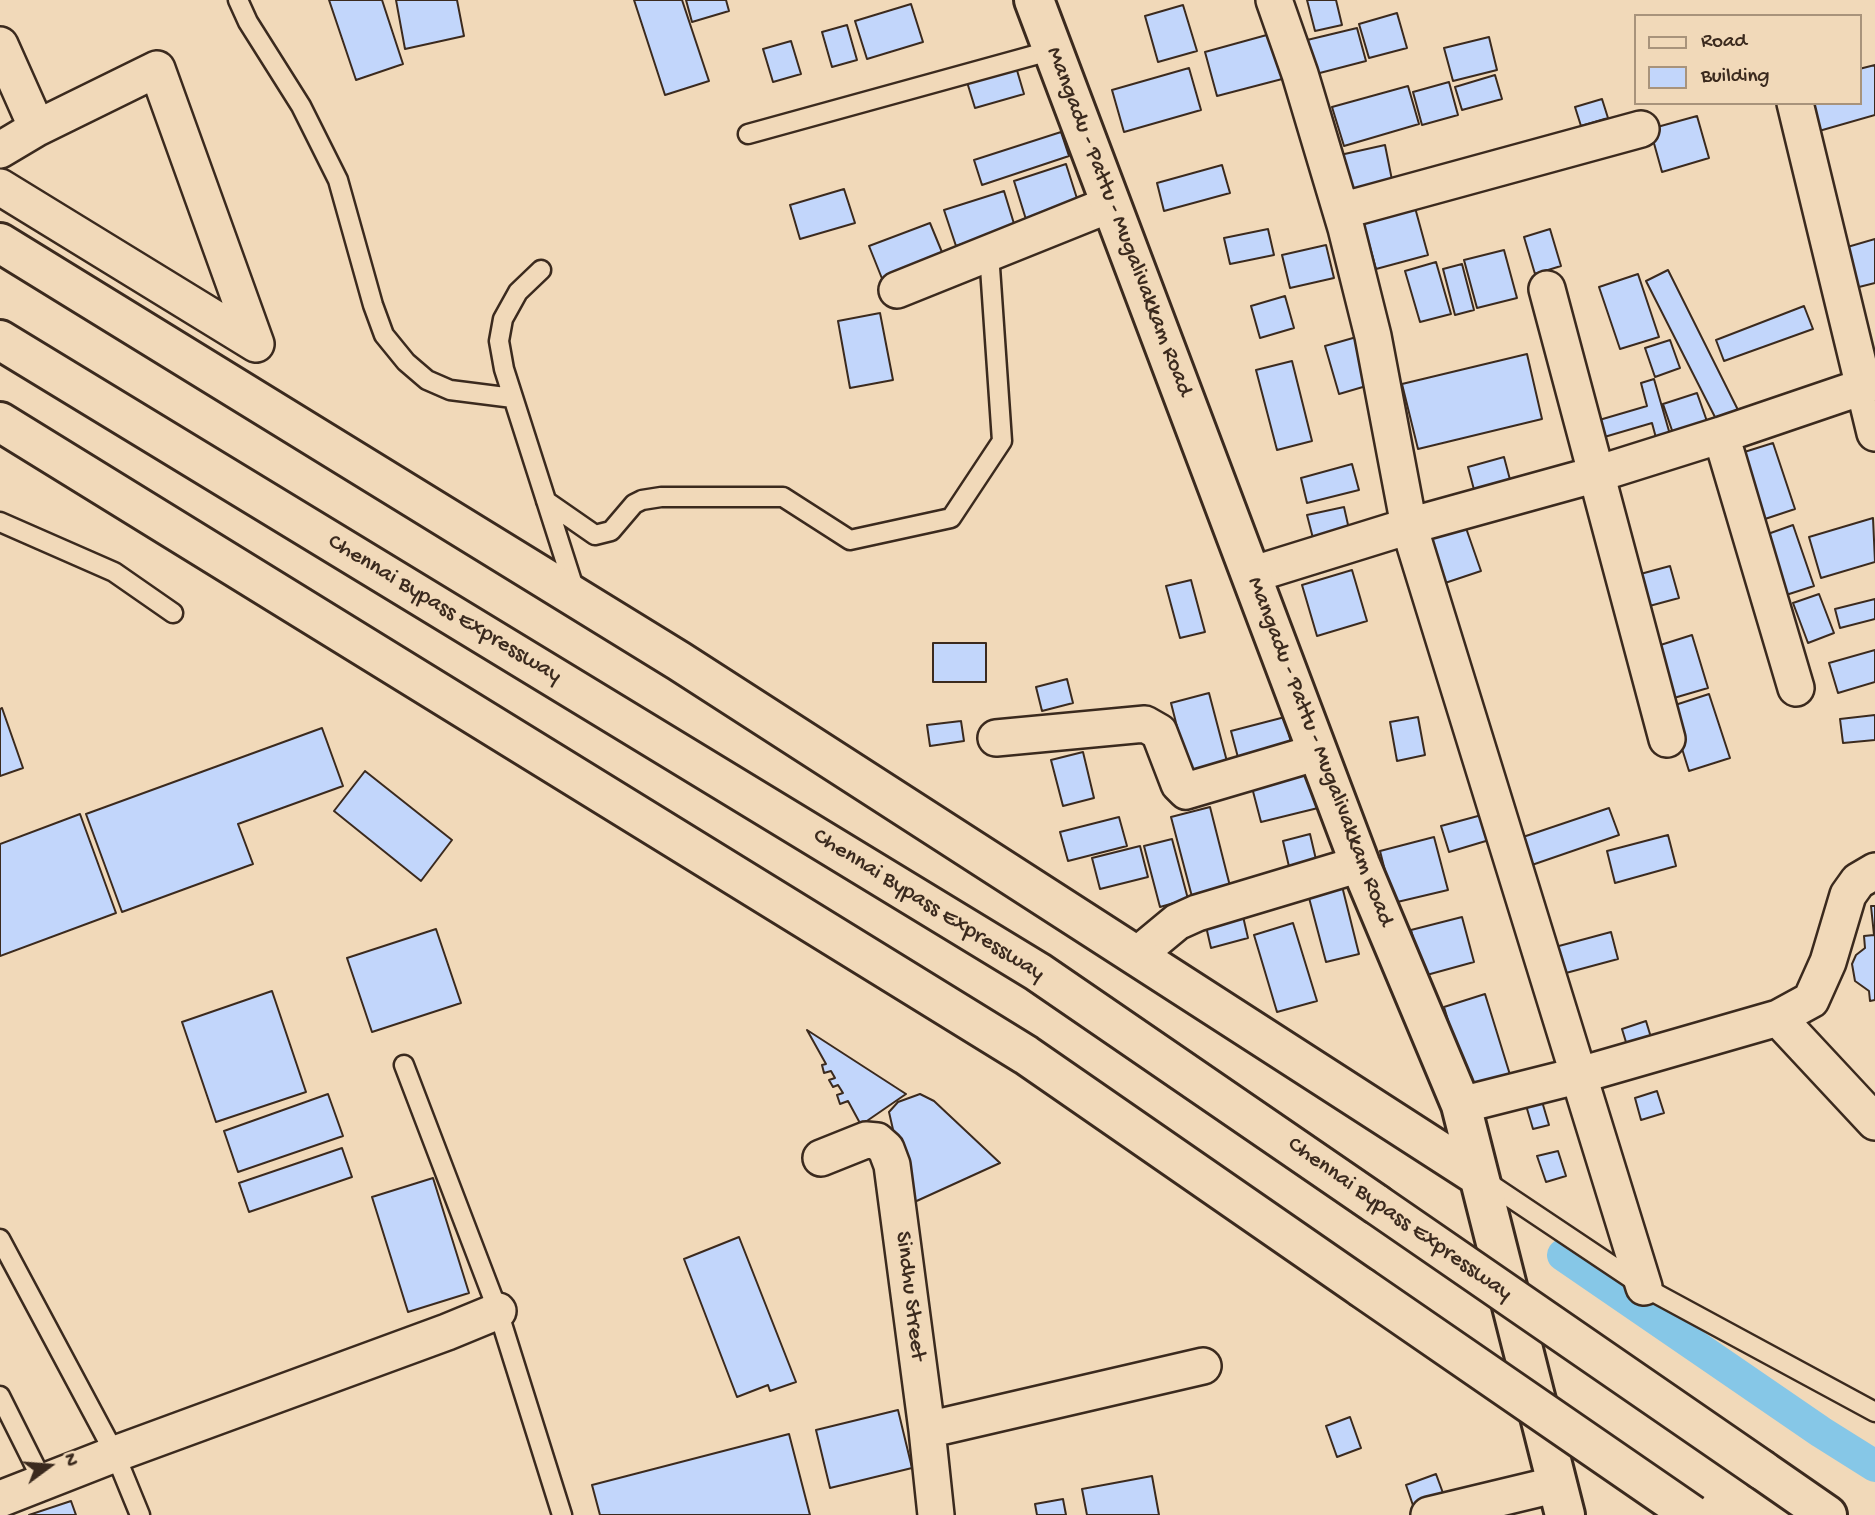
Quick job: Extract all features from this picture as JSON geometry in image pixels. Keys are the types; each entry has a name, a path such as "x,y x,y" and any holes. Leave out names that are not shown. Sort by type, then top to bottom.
{"main road":[{"name":"Mangadu - Pattu - Mugalivakkam Road","path":"1034,0 1360,864 1461,1105 1562,1500"},
{"path":"0,243 679,661 1478,1176"},
{"name":"Chennai Bypass Expressway","path":"0,340 1038,972 1827,1515"},
{"path":"0,422 1026,1055 1692,1515"}],"street":[{"path":"1274,0 1300,74 1341,211 1373,336 1409,526 1644,1287"},
{"path":"0,45 37,128"},
{"path":"0,150 37,128 157,69 256,344 0,187"},
{"path":"1796,105 1875,433"},
{"path":"1341,211 1641,128"},
{"path":"897,290 1111,204"},
{"path":"1547,289 1667,739"},
{"path":"1251,575 1409,526 1597,474 1864,386"},
{"path":"1721,435 1796,688"},
{"path":"996,738 1145,724 1159,732 1179,785 1186,791 1318,752"},
{"path":"1136,956 1177,922 1197,913 1360,864"},
{"path":"1461,1105 1580,1075 1778,1018 1811,1000 1828,962 1848,895 1858,881 1875,871"},
{"path":"1778,1018 1875,1122"},
{"name":"Sindhu Street","path":"821,1158 866,1140 877,1141 886,1149 892,1165 936,1515"},
{"path":"0,1499 498,1311"},
{"path":"927,1430 1203,1366"},
{"path":"1429,1515 1562,1500"}],"lane":[{"path":"238,0 248,22 301,106 338,180 384,335 406,362 427,380 450,390 513,398"},
{"path":"748,134 1053,50"},
{"path":"546,500 595,535 611,531 634,504 661,497 783,497 850,540 951,518 1002,441 989,253"},
{"path":"541,270 518,292 503,319 499,341 504,369 578,599"},
{"path":"0,522 114,572 173,612"},
{"path":"404,1065 498,1311 562,1515"},
{"path":"1478,1176 1644,1287 1875,1412"},
{"path":"0,1239 115,1454 140,1515"},
{"path":"0,1396 43,1482"}],"building":[{"path":"329,0 382,0 403,64 356,80"},
{"path":"396,0 457,0 464,36 405,49"},
{"path":"634,0 682,0 709,81 665,95"},
{"path":"686,0 726,0 729,11 692,22"},
{"path":"1307,0 1336,0 1342,25 1315,31"},
{"path":"911,4 923,42 867,59 855,21"},
{"path":"1183,5 1197,51 1158,62 1145,16"},
{"path":"1397,13 1407,48 1369,58 1359,24"},
{"path":"847,25 857,60 832,67 822,32"},
{"path":"1357,28 1366,61 1312,75 1303,41"},
{"path":"1274,33 1286,78 1217,96 1205,52"},
{"path":"1489,37 1497,70 1453,81 1444,48"},
{"path":"791,41 801,74 773,82 763,49"},
{"path":"1875,65 1875,115 1819,131 1812,105 1861,105 1861,68"},
{"path":"1016,67 1024,94 975,108 967,82"},
{"path":"1189,68 1201,110 1124,132 1112,90"},
{"path":"1495,75 1502,99 1462,110 1455,87"},
{"path":"1449,82 1458,115 1422,125 1413,92"},
{"path":"1408,86 1419,124 1344,146 1332,107"},
{"path":"1602,99 1608,118 1581,126 1575,107"},
{"path":"1697,116 1709,158 1662,172 1650,129"},
{"path":"1061,132 1069,156 982,185 974,160"},
{"path":"1385,145 1393,185 1349,194 1340,155"},
{"path":"1066,164 1081,211 1029,229 1014,181"},
{"path":"1222,165 1230,193 1164,211 1157,183"},
{"path":"844,189 855,223 800,239 790,205"},
{"path":"1004,191 1015,227 956,246 944,210"},
{"path":"1414,204 1428,255 1376,269 1362,218"},
{"path":"930,223 944,257 883,281 869,246"},
{"path":"1268,229 1274,255 1230,264 1224,238"},
{"path":"1550,229 1561,266 1535,274 1524,237"},
{"path":"1875,239 1875,283 1855,288 1844,248"},
{"path":"1326,245 1334,278 1290,288 1282,255"},
{"path":"1504,250 1517,298 1477,308 1464,260"},
{"path":"1436,262 1451,314 1420,322 1405,271"},
{"path":"1462,264 1474,310 1455,315 1443,269"},
{"path":"1668,270 1740,414 1719,425 1646,281"},
{"path":"1638,274 1659,337 1620,349 1599,287"},
{"path":"1285,296 1294,328 1260,338 1251,306"},
{"path":"1804,306 1813,329 1724,361 1716,340"},
{"path":"880,313 893,380 850,388 838,321"},
{"path":"1360,336 1373,384 1339,394 1325,346"},
{"path":"1670,340 1680,368 1655,377 1645,348"},
{"path":"1527,354 1542,419 1418,449 1402,384"},
{"path":"1292,361 1312,441 1277,450 1256,370"},
{"path":"1654,379 1673,445 1659,449 1652,423 1594,440 1589,423 1647,406 1641,383"},
{"path":"1697,393 1709,427 1675,439 1663,404"},
{"path":"1773,443 1795,509 1759,521 1738,454"},
{"path":"1504,457 1513,491 1477,501 1468,467"},
{"path":"1352,464 1359,490 1307,503 1301,478"},
{"path":"1344,507 1351,538 1315,546 1307,515"},
{"path":"1873,518 1875,562 1821,578 1809,537"},
{"path":"1793,525 1814,586 1786,595 1765,535"},
{"path":"1466,528 1481,571 1433,587 1418,543"},
{"path":"1670,566 1679,598 1642,608 1633,576"},
{"path":"1352,570 1367,621 1317,636 1302,585"},
{"path":"1191,580 1205,632 1180,638 1166,586"},
{"path":"1819,594 1834,633 1808,643 1793,603"},
{"path":"1875,599 1875,619 1840,628 1835,609"},
{"path":"1692,635 1708,688 1667,700 1651,648"},
{"path":"933,643 986,643 986,682 933,682"},
{"path":"1875,650 1875,682 1838,693 1829,663"},
{"path":"1067,679 1073,703 1042,711 1036,687"},
{"path":"1209,693 1230,773 1191,782 1171,703"},
{"path":"1709,694 1730,758 1689,771 1669,707"},
{"path":"2,708 23,768 0,776 0,709"},
{"path":"1875,715 1875,740 1843,743 1840,719"},
{"path":"1285,717 1293,751 1240,765 1231,731"},
{"path":"1418,717 1425,755 1397,761 1390,722"},
{"path":"961,721 964,741 930,746 927,725"},
{"path":"322,728 343,786 238,824 253,864 122,912 86,814"},
{"path":"1083,752 1094,798 1063,806 1051,760"},
{"path":"1305,762 1318,808 1261,822 1249,776"},
{"path":"365,771 452,840 421,881 334,811"},
{"path":"1210,807 1233,898 1195,908 1171,817"},
{"path":"1609,808 1619,835 1526,867 1517,839"},
{"path":"1489,813 1496,838 1449,852 1441,826"},
{"path":"80,814 116,913 0,956 0,844"},
{"path":"1119,817 1127,846 1068,861 1060,832"},
{"path":"1310,834 1318,868 1291,875 1283,841"},
{"path":"1668,835 1676,866 1615,883 1607,851"},
{"path":"1434,837 1448,890 1393,903 1380,851"},
{"path":"1172,839 1188,899 1160,907 1144,846"},
{"path":"1140,846 1148,877 1100,889 1092,858"},
{"path":"1342,886 1359,954 1326,962 1308,894"},
{"path":"1871,906 1875,906 1875,1000 1870,1001 1869,991 1855,981 1852,964 1856,955 1865,948 1864,936 1874,935"},
{"path":"1242,912 1248,938 1211,948 1205,922"},
{"path":"1462,917 1474,962 1423,976 1411,930"},
{"path":"1293,923 1317,1001 1277,1012 1254,935"},
{"path":"436,929 461,1003 372,1032 347,958"},
{"path":"1611,932 1618,959 1551,977 1544,950"},
{"path":"272,991 306,1092 216,1122 182,1022"},
{"path":"1485,994 1511,1078 1469,1091 1444,1007"},
{"path":"1646,1021 1653,1044 1629,1052 1622,1029"},
{"path":"807,1030 906,1094 861,1125 848,1101 840,1104 837,1095 843,1093 838,1085 833,1087 829,1080 835,1078 831,1071 824,1073 822,1065 826,1064"},
{"path":"1657,1091 1664,1113 1641,1120 1635,1098"},
{"path":"328,1094 343,1136 238,1172 224,1131"},
{"path":"920,1094 934,1101 1000,1163 910,1204 889,1112 898,1102"},
{"path":"1541,1098 1549,1125 1533,1129 1525,1102"},
{"path":"342,1148 352,1177 249,1212 239,1183"},
{"path":"1558,1151 1566,1176 1546,1182 1537,1156"},
{"path":"433,1178 469,1293 408,1312 372,1197"},
{"path":"739,1237 796,1382 770,1391 768,1385 737,1397 684,1259"},
{"path":"898,1410 912,1468 830,1488 816,1430"},
{"path":"1350,1417 1361,1448 1337,1457 1326,1426"},
{"path":"789,1434 810,1515 600,1515 592,1485"},
{"path":"1436,1474 1447,1504 1416,1514 1406,1485"},
{"path":"1152,1476 1159,1515 1087,1515 1082,1489"},
{"path":"1063,1499 1066,1515 1037,1515 1035,1504"},
{"path":"71,1501 76,1515 29,1515"}],"waterway":[{"path":"1563,1255 1875,1466"}]}
